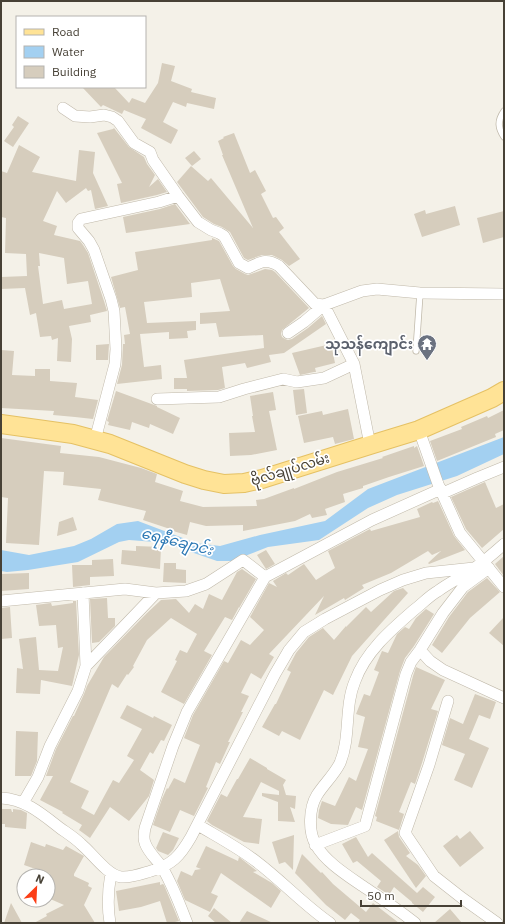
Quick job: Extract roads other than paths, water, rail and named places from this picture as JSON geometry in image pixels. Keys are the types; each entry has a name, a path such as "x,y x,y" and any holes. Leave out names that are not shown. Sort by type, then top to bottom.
{"main road":[{"name":"ဗိုလ်‌ချုပ်‌လမ်း","path":"1,424 73,434 110,444 204,480 224,484 244,483 262,479 419,430 504,392"}],"street":[{"path":"63,108 75,116 90,117 104,115 112,117 118,121 134,143 150,152 153,160 198,222 224,236 239,263 248,268 264,260 273,262 279,266 315,304 324,305"},
{"path":"95,440 115,364 116,349 114,311 94,250 89,241 78,228 78,223 81,219 159,202 178,196"},
{"path":"288,333 324,305 369,289 420,293 504,294"},
{"path":"324,305 354,364 370,445"},
{"path":"157,399 219,397 283,379 297,382 324,378 354,364"},
{"path":"419,430 440,489 460,533 504,587"},
{"path":"187,923 175,893 162,867 150,854 146,845 144,838 145,828 173,746 187,712 265,576 372,520 440,489 477,478 504,467"},
{"path":"316,845 365,826 406,674 411,662 443,613 463,587 486,565 504,544"},
{"path":"1,601 125,589 156,593 186,591 206,584 243,560 265,576"},
{"path":"1,798 23,803 37,810 82,844 111,873 120,877 138,875 162,867 174,860 183,852 274,674 289,650 304,632 325,619 380,590 403,580 426,573 474,568 486,565"},
{"path":"415,923 341,871 325,856 316,845 312,832 312,810 316,797 334,773 344,753 350,695 361,667 370,653 391,630 436,591 474,568"},
{"path":"23,803 38,777 50,746 78,691 86,666 83,593"},
{"path":"86,666 156,593"},
{"path":"420,650 443,670 504,698"},
{"path":"448,701 429,765 405,832 434,876 497,923"},
{"path":"198,825 238,848 258,862 316,914 330,923"},
{"path":"110,923 108,906 111,873"}],"lane":[{"path":"504,111 500,117 499,125 504,137"},
{"path":"416,352 420,293"}],"water":[{"name":"ရေနီချောင်း","path":"504,437 504,454 457,476 397,495 368,508 319,540 268,547 232,561 217,561 168,544 129,540 119,542 78,562 28,570 7,572 1,571 1,550 29,555 74,546 91,539 117,524 138,521 196,543 220,546 260,535 325,521 368,489"}],"place":[{"name":"သုသန်ကျောင်း","path":"427,361"}]}
